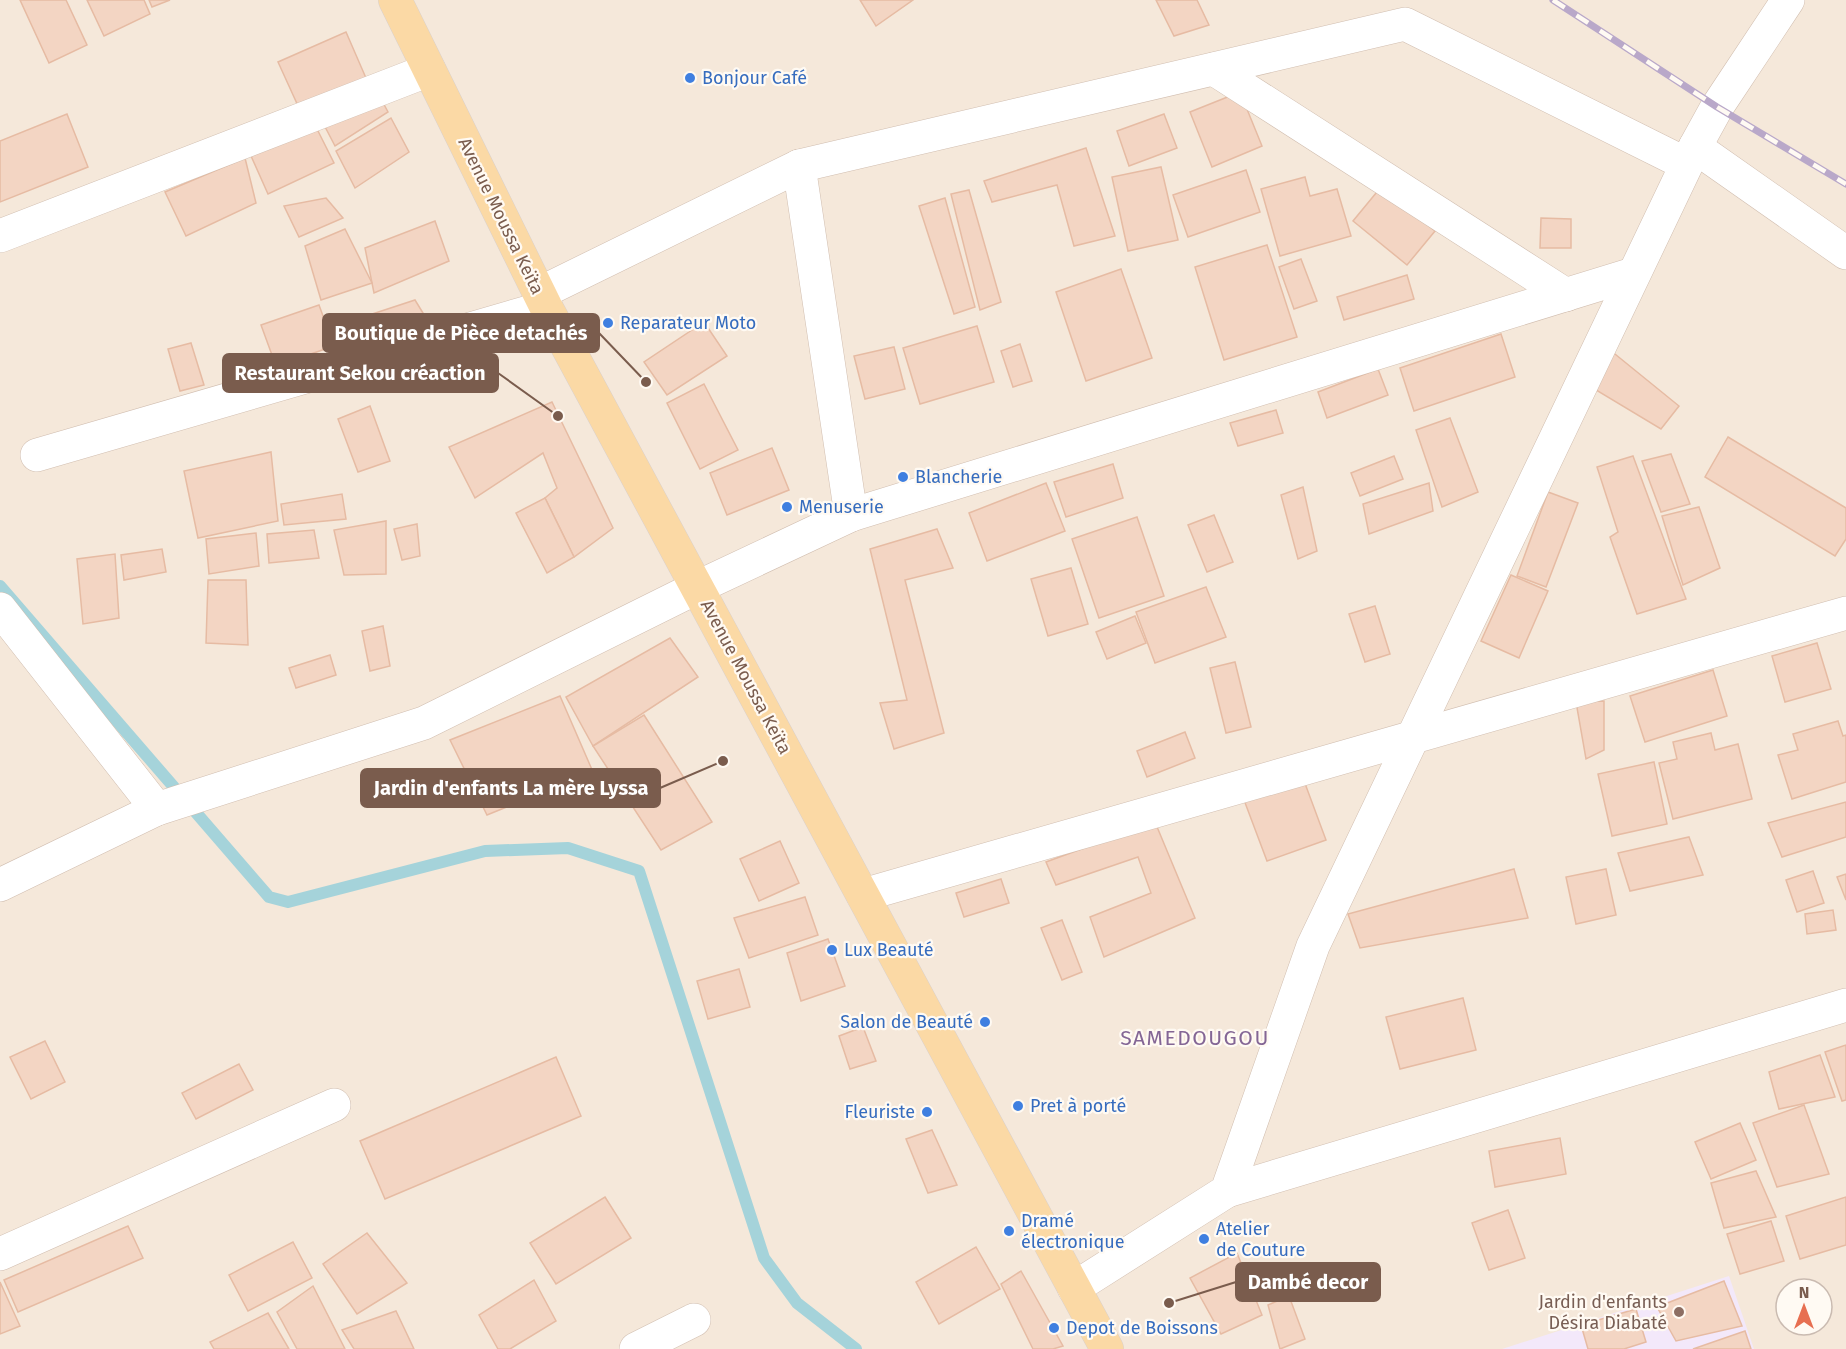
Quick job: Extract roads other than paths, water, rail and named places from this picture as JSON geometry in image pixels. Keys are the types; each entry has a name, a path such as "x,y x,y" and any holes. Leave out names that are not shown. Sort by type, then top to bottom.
{"main road":[{"name":"Avenue Moussa Keïta","path":"395,0 543,300 1107,1349"}],"street":[{"path":"1227,1191 1313,946 1690,156 1717,107 1788,0"},
{"path":"37,455 543,300 799,166 1405,24 1690,156 1846,253"},
{"path":"1214,69 1566,295"},
{"path":"0,236 429,70"},
{"path":"799,166 851,515"},
{"path":"0,885 157,809 424,723 698,587 851,515 1633,274"},
{"path":"0,609 157,809"},
{"path":"863,895 1846,613"},
{"path":"1074,1288 1227,1191 1846,1005"},
{"path":"0,1254 334,1105"},
{"path":"636,1349 694,1320"}],"waterway":[{"path":"0,586 269,897 288,902 485,851 568,848 639,871 764,1258 797,1303 856,1349"}],"railway":[{"path":"1553,0 1717,107 1846,184"}],"place":[{"name":"Bonjour Café","path":"690,78"},
{"name":"Reparateur Moto","path":"608,323"},
{"name":"Boutique de Pièce detachés","path":"646,382"},
{"name":"Restaurant Sekou créaction","path":"558,416"},
{"name":"Blancherie","path":"903,477"},
{"name":"Menuserie","path":"787,507"},
{"name":"Jardin d'enfants La mère Lyssa","path":"723,761"},
{"name":"Lux Beauté","path":"832,950"},
{"name":"Salon de Beauté","path":"985,1022"},
{"name":"Pret à porté","path":"1018,1106"},
{"name":"Fleuriste","path":"927,1112"},
{"name":"Dramé électronique","path":"1009,1231"},
{"name":"Atelier de Couture","path":"1204,1239"},
{"name":"Dambé decor","path":"1169,1303"},
{"name":"Jardin d'enfants Désira Diabaté","path":"1679,1312"},
{"name":"Depot de Boissons","path":"1054,1328"}],"district":[{"name":"SAMEDOUGOU","path":"1195,1038"}]}
